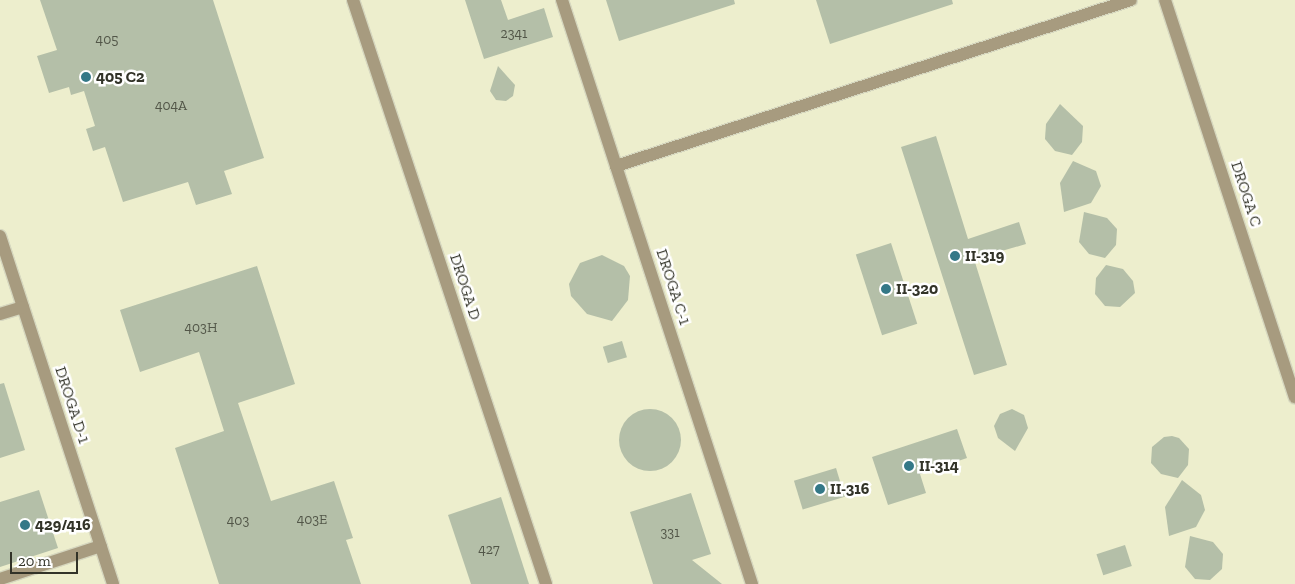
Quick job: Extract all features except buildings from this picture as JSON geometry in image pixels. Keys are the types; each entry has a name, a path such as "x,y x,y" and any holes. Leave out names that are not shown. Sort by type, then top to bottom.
{"lane":[{"name":"DROGA D","path":"353,0 546,584"},
{"name":"DROGA C-1","path":"562,0 752,584"},
{"path":"616,166 1131,0"},
{"name":"DROGA C","path":"1166,0 1295,397"},
{"name":"DROGA D-1","path":"0,236 113,584"},
{"path":"0,314 23,307"},
{"path":"0,579 101,546"}],"shaded area":[{"path":"0,0 1295,0 1295,584 0,584"}],"place":[{"name":"405 C2","path":"86,77"},
{"name":"II-319","path":"955,256"},
{"name":"II-320","path":"886,289"},
{"name":"II-314","path":"909,466"},
{"name":"II-316","path":"820,489"},
{"name":"429/416","path":"25,525"}]}
